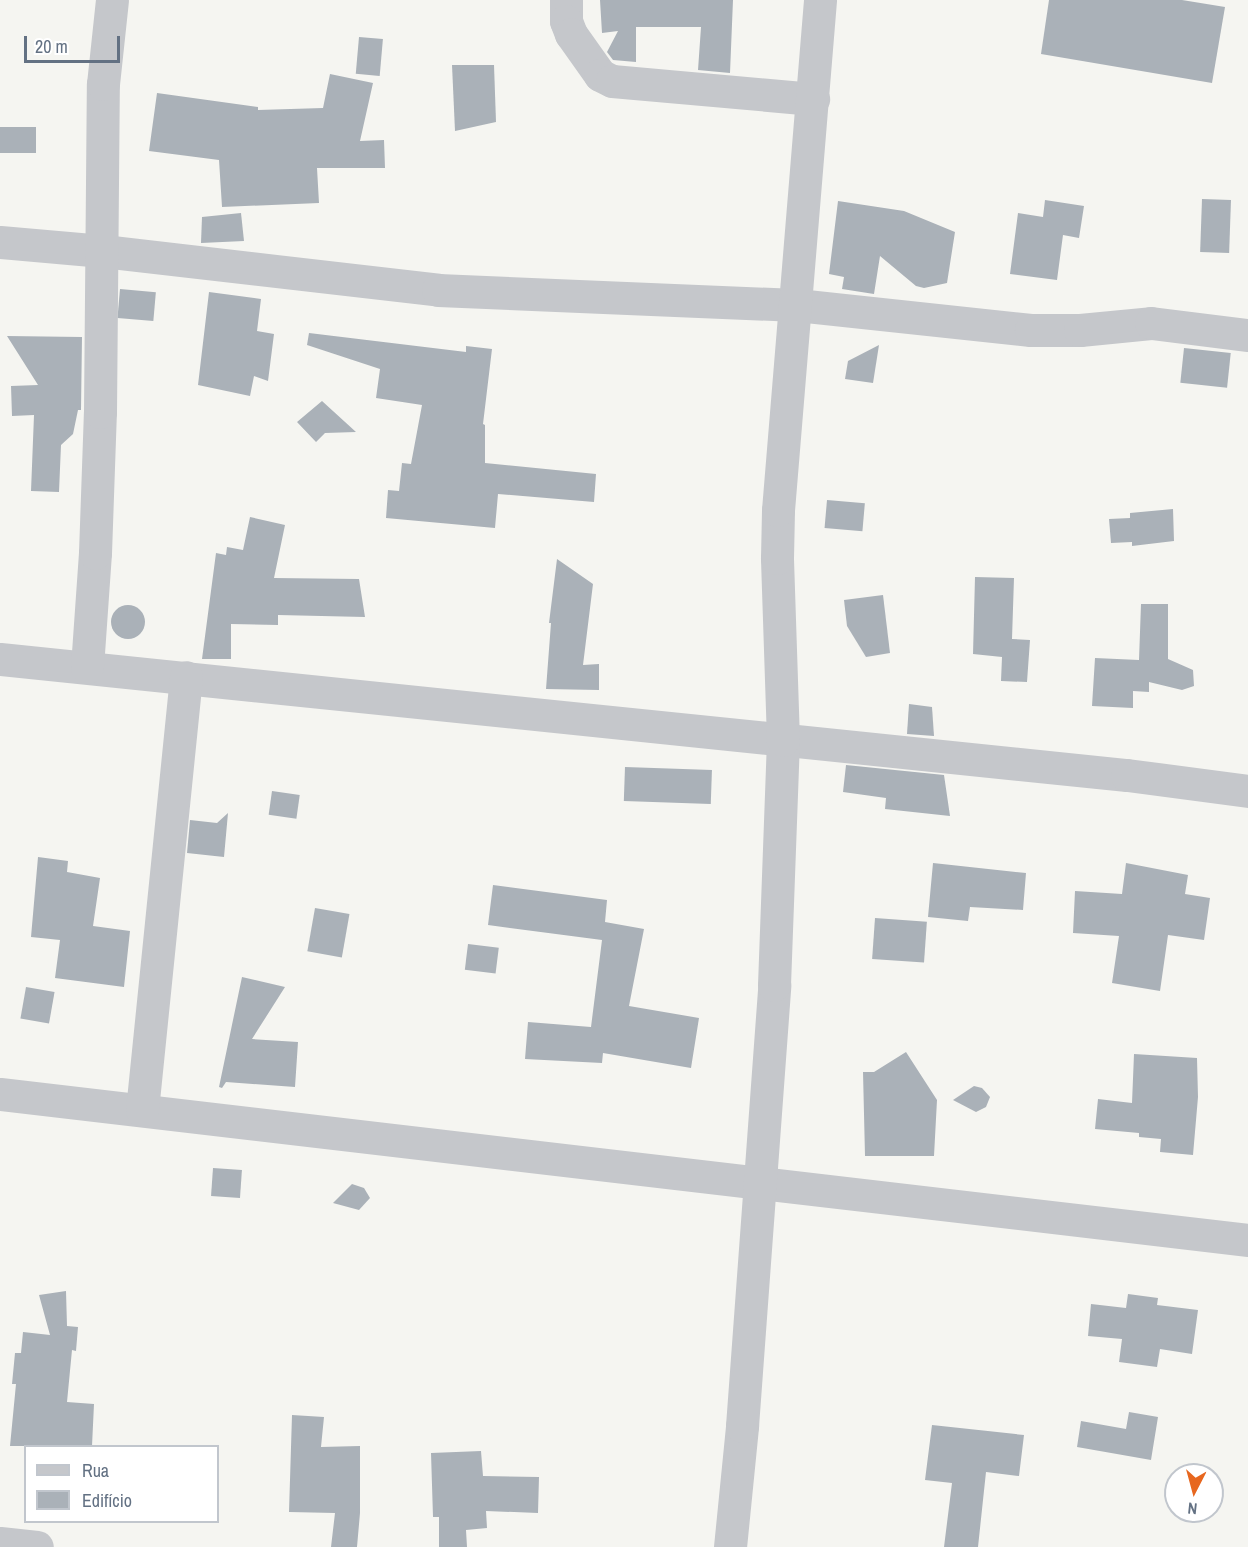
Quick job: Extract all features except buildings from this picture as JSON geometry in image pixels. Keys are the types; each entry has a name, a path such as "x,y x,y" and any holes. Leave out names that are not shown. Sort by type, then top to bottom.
{"street":[{"path":"87,667 95,553 103,251 100,172 103,95 112,0"},
{"path":"566,0 566,21 571,34 600,75 612,81 813,99"},
{"path":"730,1547 742,1426 774,985 783,740 777,558 820,0"},
{"path":"0,242 103,251 438,290 797,305 1031,330 1080,330 1151,323 1248,335"},
{"path":"0,658 1127,775 1248,791"},
{"path":"142,1110 186,677"},
{"path":"0,1094 1248,1240"},
{"path":"0,1543 37,1547"}]}
